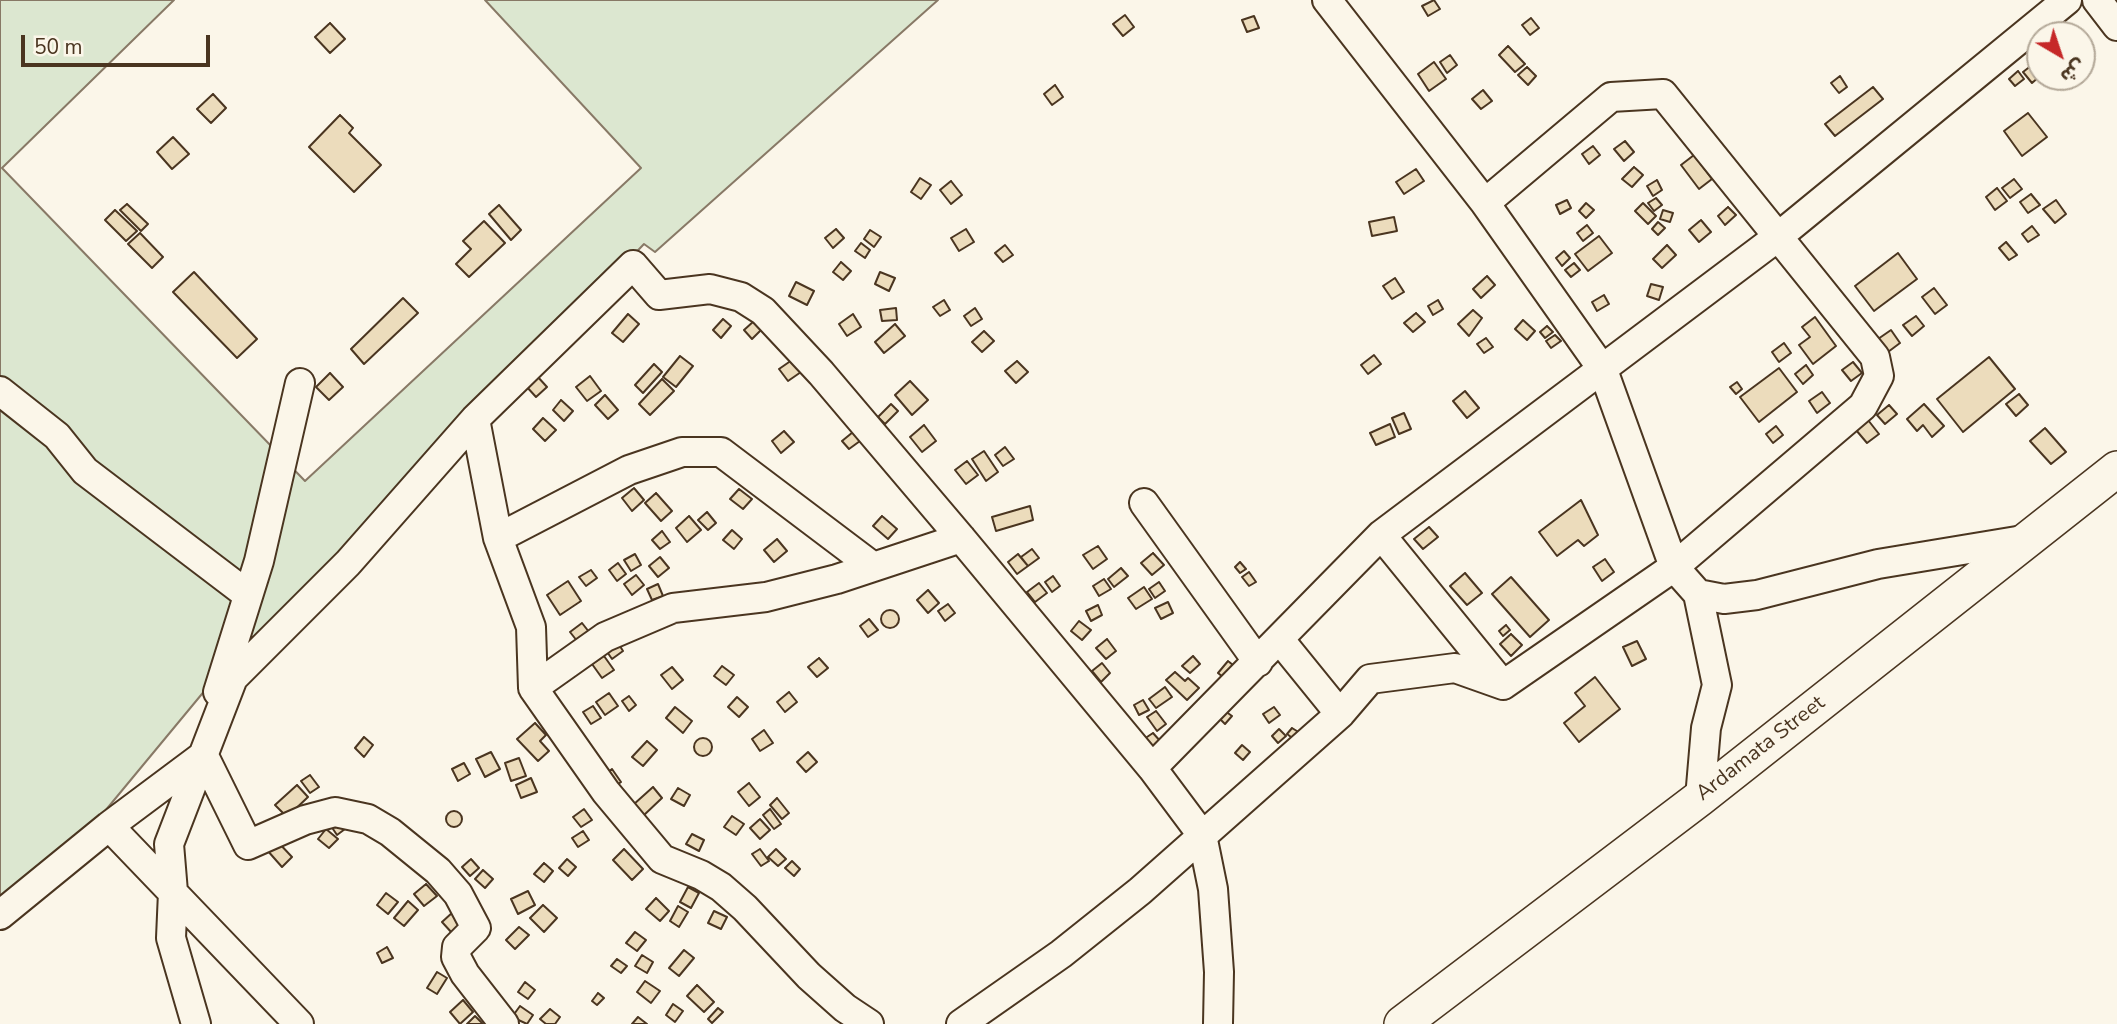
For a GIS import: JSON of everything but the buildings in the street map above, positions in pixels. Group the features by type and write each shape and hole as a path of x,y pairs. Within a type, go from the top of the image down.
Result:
{"main road":[{"name":"Ardamata Street","path":"1402,1024 1700,798 2023,540 2117,469"}],"street":[{"path":"1328,0 1485,202 1603,370 1674,567 1698,594 1717,685 1706,728 1700,798"},
{"path":"1152,768 1381,535 1603,370 1718,279 1779,236 2067,0"},
{"path":"2097,0 2117,26"},
{"path":"1485,202 1611,97 1663,94 1875,357 1879,376 1863,406 1674,567 1547,658 1503,685"},
{"path":"196,1024 171,938 173,892 169,844 233,678 348,563 475,419 633,265 659,295 710,289 741,296 764,311 821,373 1152,768 1202,835 1213,889 1219,972 1218,1024"},
{"path":"300,383 248,595 223,669 204,756 248,845 305,820 335,812 368,819 390,832 438,871 458,894 476,928 457,947 456,957 465,974 504,1024"},
{"path":"0,391 57,436 85,471 248,595"},
{"path":"475,419 498,538 531,627 533,688 606,792 662,859 701,875 721,887 745,908 809,976 845,1008 869,1024"},
{"path":"498,538 629,470 682,452 721,452 872,566"},
{"path":"1143,503 1258,662"},
{"path":"1381,535 1503,685"},
{"path":"533,688 605,637 673,608 765,597 961,538"},
{"path":"1698,594 1724,599 1757,595 1878,564 2023,540"},
{"path":"1280,640 1340,714"},
{"path":"961,1024 1061,954 1140,891 1340,714 1370,679 1455,668 1503,685"},
{"path":"0,915 109,826 204,756"},
{"path":"109,826 299,1024"}],"green space":[{"path":"0,0 174,0 2,168 305,481 641,168 485,0 938,0 655,252 644,244 339,563 211,683 105,811 0,899"}]}
